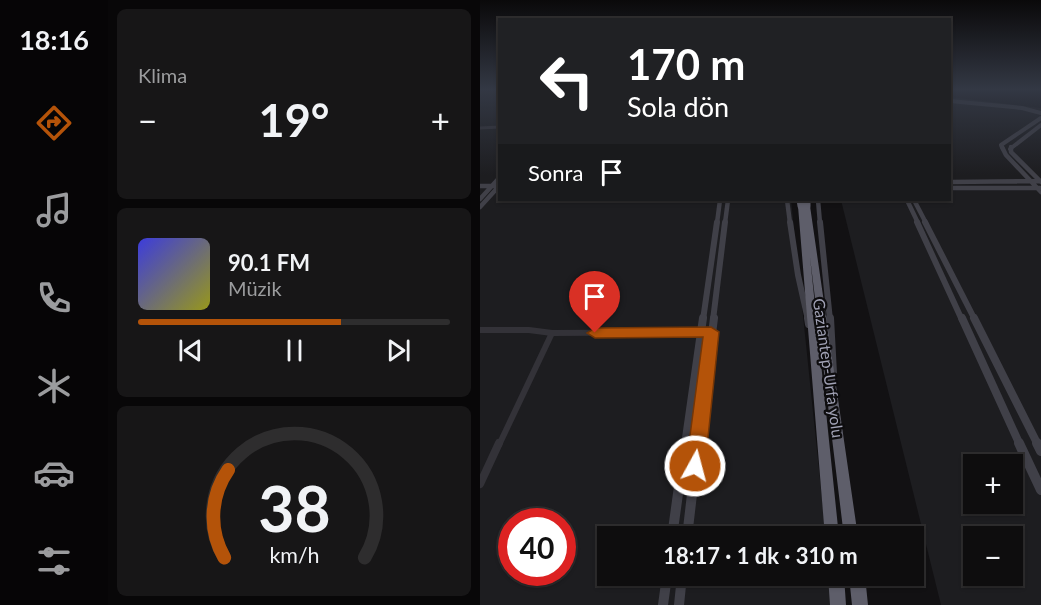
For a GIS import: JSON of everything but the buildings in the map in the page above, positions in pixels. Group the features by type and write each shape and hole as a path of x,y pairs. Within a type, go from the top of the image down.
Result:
{"highway":[{"name":"Gaziantep-Urfa yolu","path":"804,203 813,339 831,526"},
{"name":"Gaziantep-Urfa yolu","path":"804,203 850,526"},
{"path":"837,586 838,605"},
{"path":"858,586 861,605"}],"street":[{"path":"1040,190 1006,155 1001,145 1041,118"},
{"path":"1041,125 1010,148 1011,152 1041,182"},
{"path":"480,128 498,127"},
{"path":"951,182 1041,182"},
{"path":"480,188 496,188"},
{"path":"480,199 496,188"},
{"path":"480,207 496,188"},
{"path":"951,188 1040,190"},
{"path":"688,526 720,201"},
{"path":"674,526 728,201"},
{"path":"818,201 833,350 833,399"},
{"path":"907,201 1041,490"},
{"path":"915,201 1041,451"},
{"path":"813,339 798,275 788,203 816,205 819,210"},
{"path":"480,330 529,330 552,333 707,332"},
{"path":"480,484 552,333"},
{"path":"663,605 666,586"},
{"path":"679,605 681,586"}],"shaded area":[{"path":"480,118 498,118 498,201 791,201 825,526 597,526 597,586 832,586 834,605 480,605"},
{"path":"951,118 1041,118 1041,605 941,605 924,536 924,526 921,526 841,201 951,201"}],"route":[{"path":"595,333 711,332 695,466"}]}
